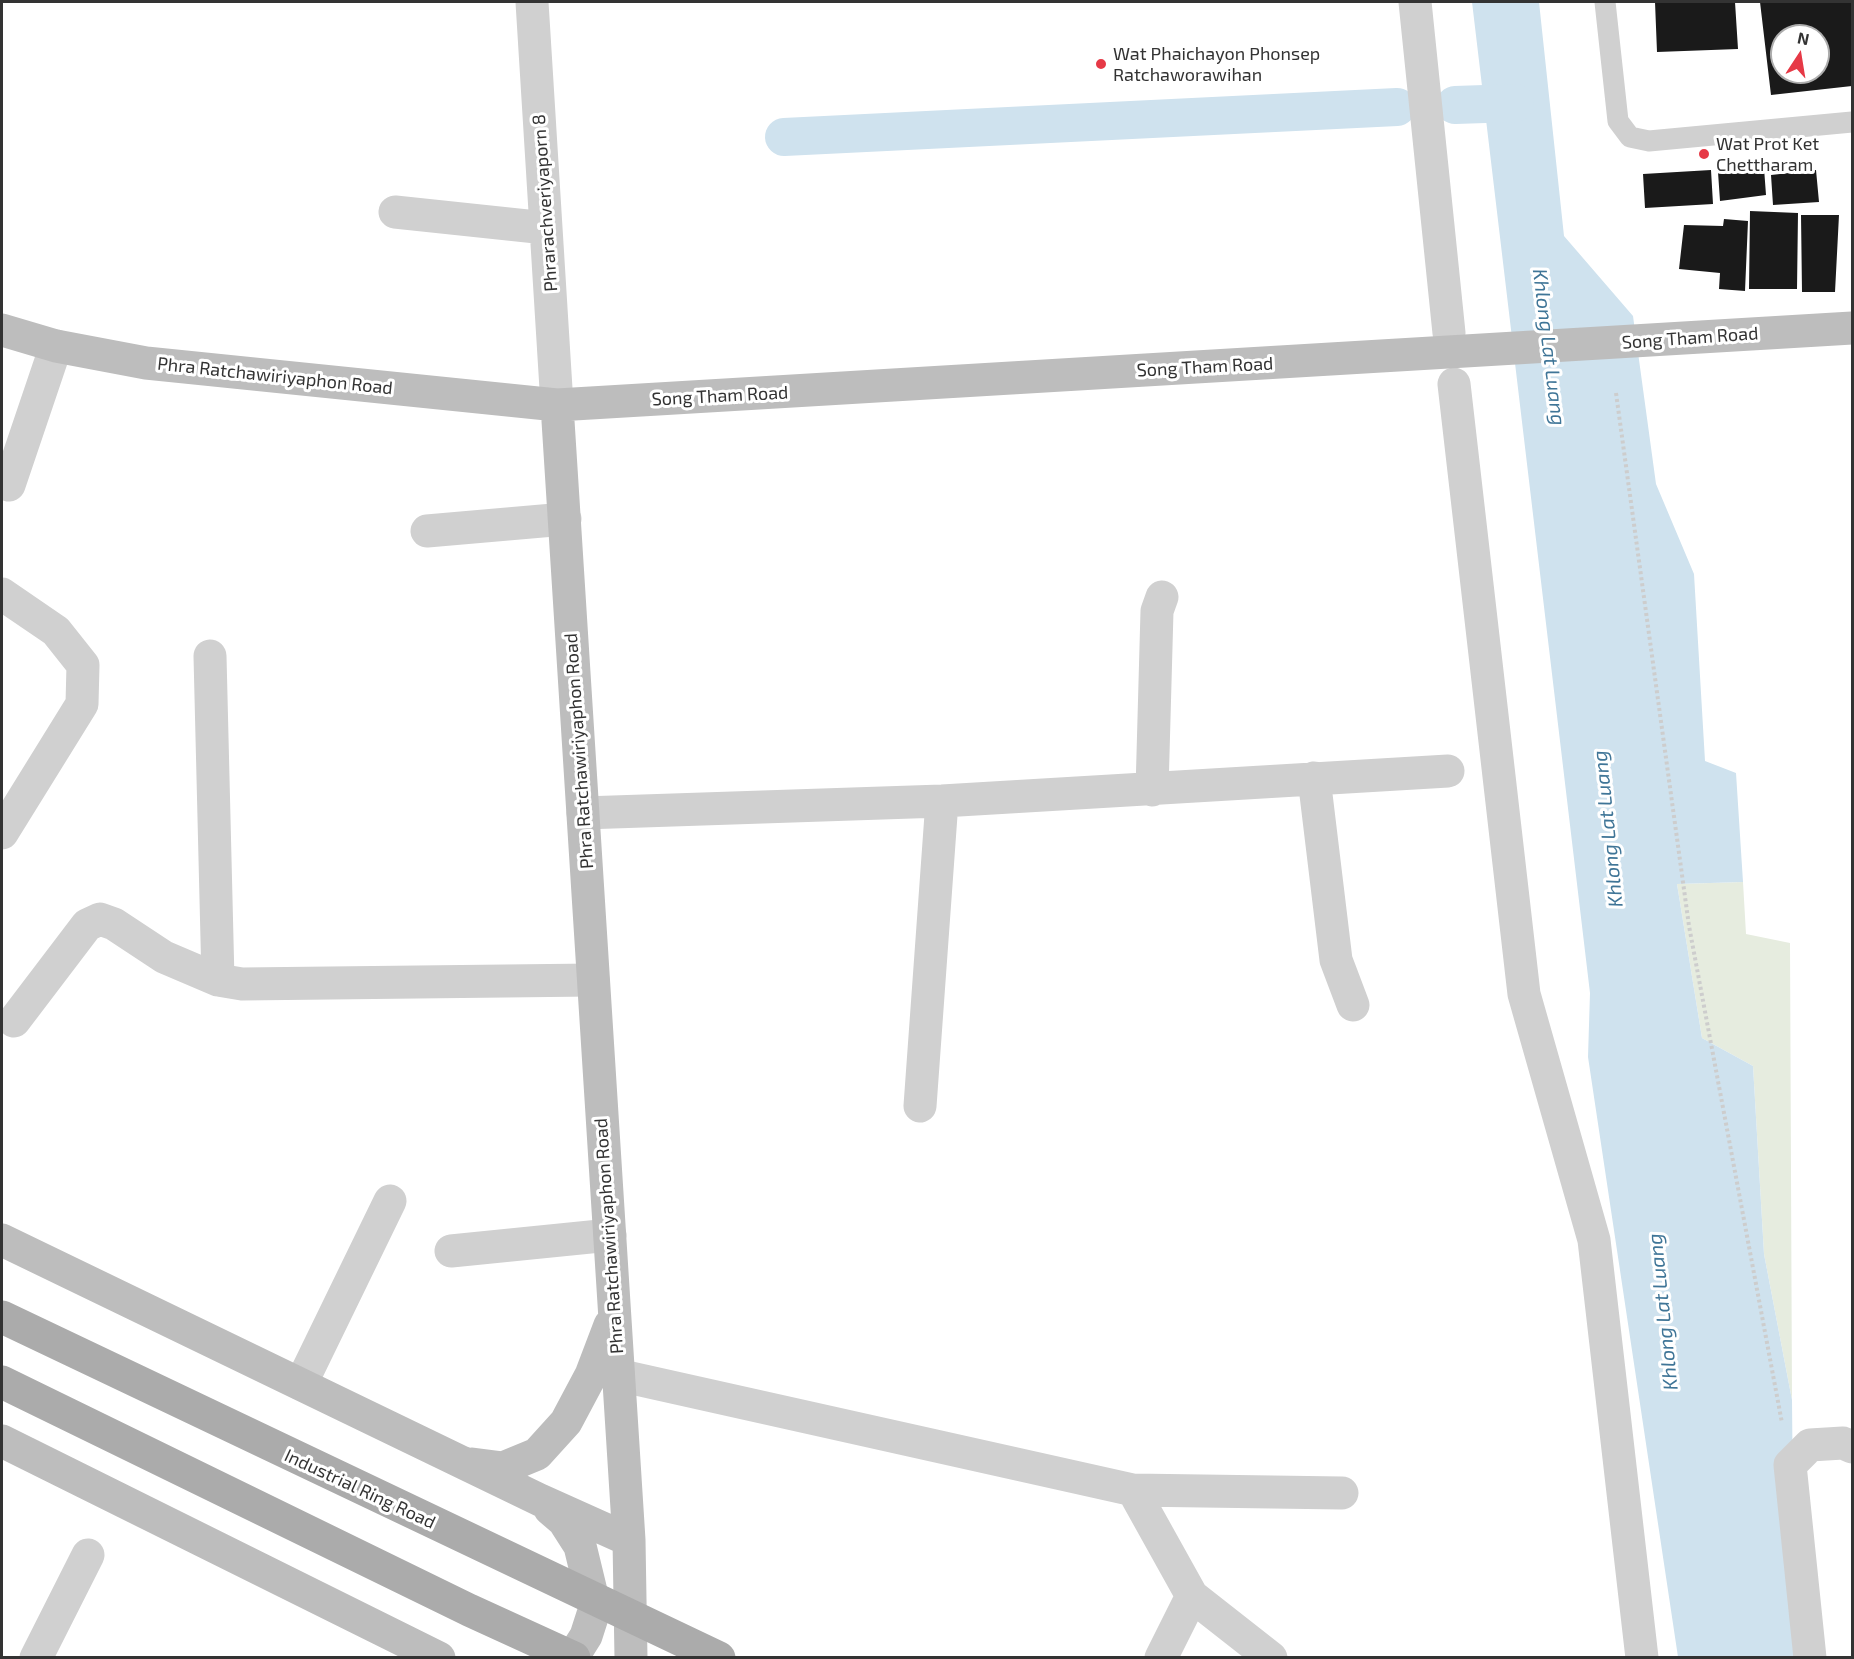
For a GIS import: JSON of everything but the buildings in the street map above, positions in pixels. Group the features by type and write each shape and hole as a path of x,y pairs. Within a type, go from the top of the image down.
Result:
{"main road":[{"name":"Song Tham Road","path":"557,405 1456,343 1695,338 1852,328"},
{"name":"Phra Ratchawiriyaphon Road","path":"2,330 56,346 146,363 557,405 629,1540 631,1658"},
{"path":"2,1240 540,1500 629,1540"},
{"path":"467,1463 503,1468 537,1454 571,1413 591,1375 614,1313"},
{"name":"Industrial Ring Road","path":"2,1317 719,1658"},
{"path":"2,1382 459,1605 573,1658 586,1636 595,1608 591,1582 580,1546 564,1521 540,1500"},
{"path":"2,1441 439,1658"},
{"path":"365,1621 451,1658"}],"street":[{"name":"Phrarachveriyaporn 8","path":"532,2 557,405"},
{"path":"1415,2 1456,343"},
{"path":"395,212 546,228"},
{"path":"9,485 56,346"},
{"path":"1454,384 1524,994 1594,1240 1642,1658"},
{"path":"427,531 565,519"},
{"path":"2,594 56,631 83,665 82,704 2,833"},
{"path":"1152,790 1157,611 1162,597"},
{"path":"210,656 218,980"},
{"path":"583,813 942,801 1448,771"},
{"path":"1314,778 1336,960 1353,1005"},
{"path":"920,1106 942,801"},
{"path":"14,1022 87,925 100,919 114,924 164,957 218,980 242,984 593,980"},
{"path":"301,1384 390,1201"},
{"path":"451,1251 609,1235"},
{"path":"618,1375 1133,1490 1342,1493"},
{"path":"1810,1658 1790,1465 1810,1445 1843,1443 1852,1447"},
{"path":"1133,1490 1192,1596 1271,1658"},
{"path":"36,1658 88,1555"},
{"path":"1161,1658 1192,1596"}],"lane":[{"path":"1605,2 1618,122 1630,136 1649,141 1852,122"}],"path":[{"path":"1616,393 1689,926 1790,1465"}],"shaded area":[{"path":"1743,882 1746,934 1790,943 1792,1400 1764,1254 1753,1066 1702,1038 1677,884"}],"water":[{"name":"Khlong Lat Luang","path":"1472,2 1539,2 1564,236 1633,316 1656,484 1694,574 1705,761 1736,773 1743,882 1677,884 1702,1038 1753,1066 1764,1254 1792,1400 1794,1615 1798,1657 1678,1657 1588,1057 1590,993"}],"waterway":[{"path":"1455,105 1515,103"},
{"path":"784,137 1397,107"}],"place":[{"name":"Wat Phaichayon Phonsep Ratchaworawihan","path":"1101,64"},
{"name":"Wat Prot Ket Chettharam","path":"1704,154"}]}
